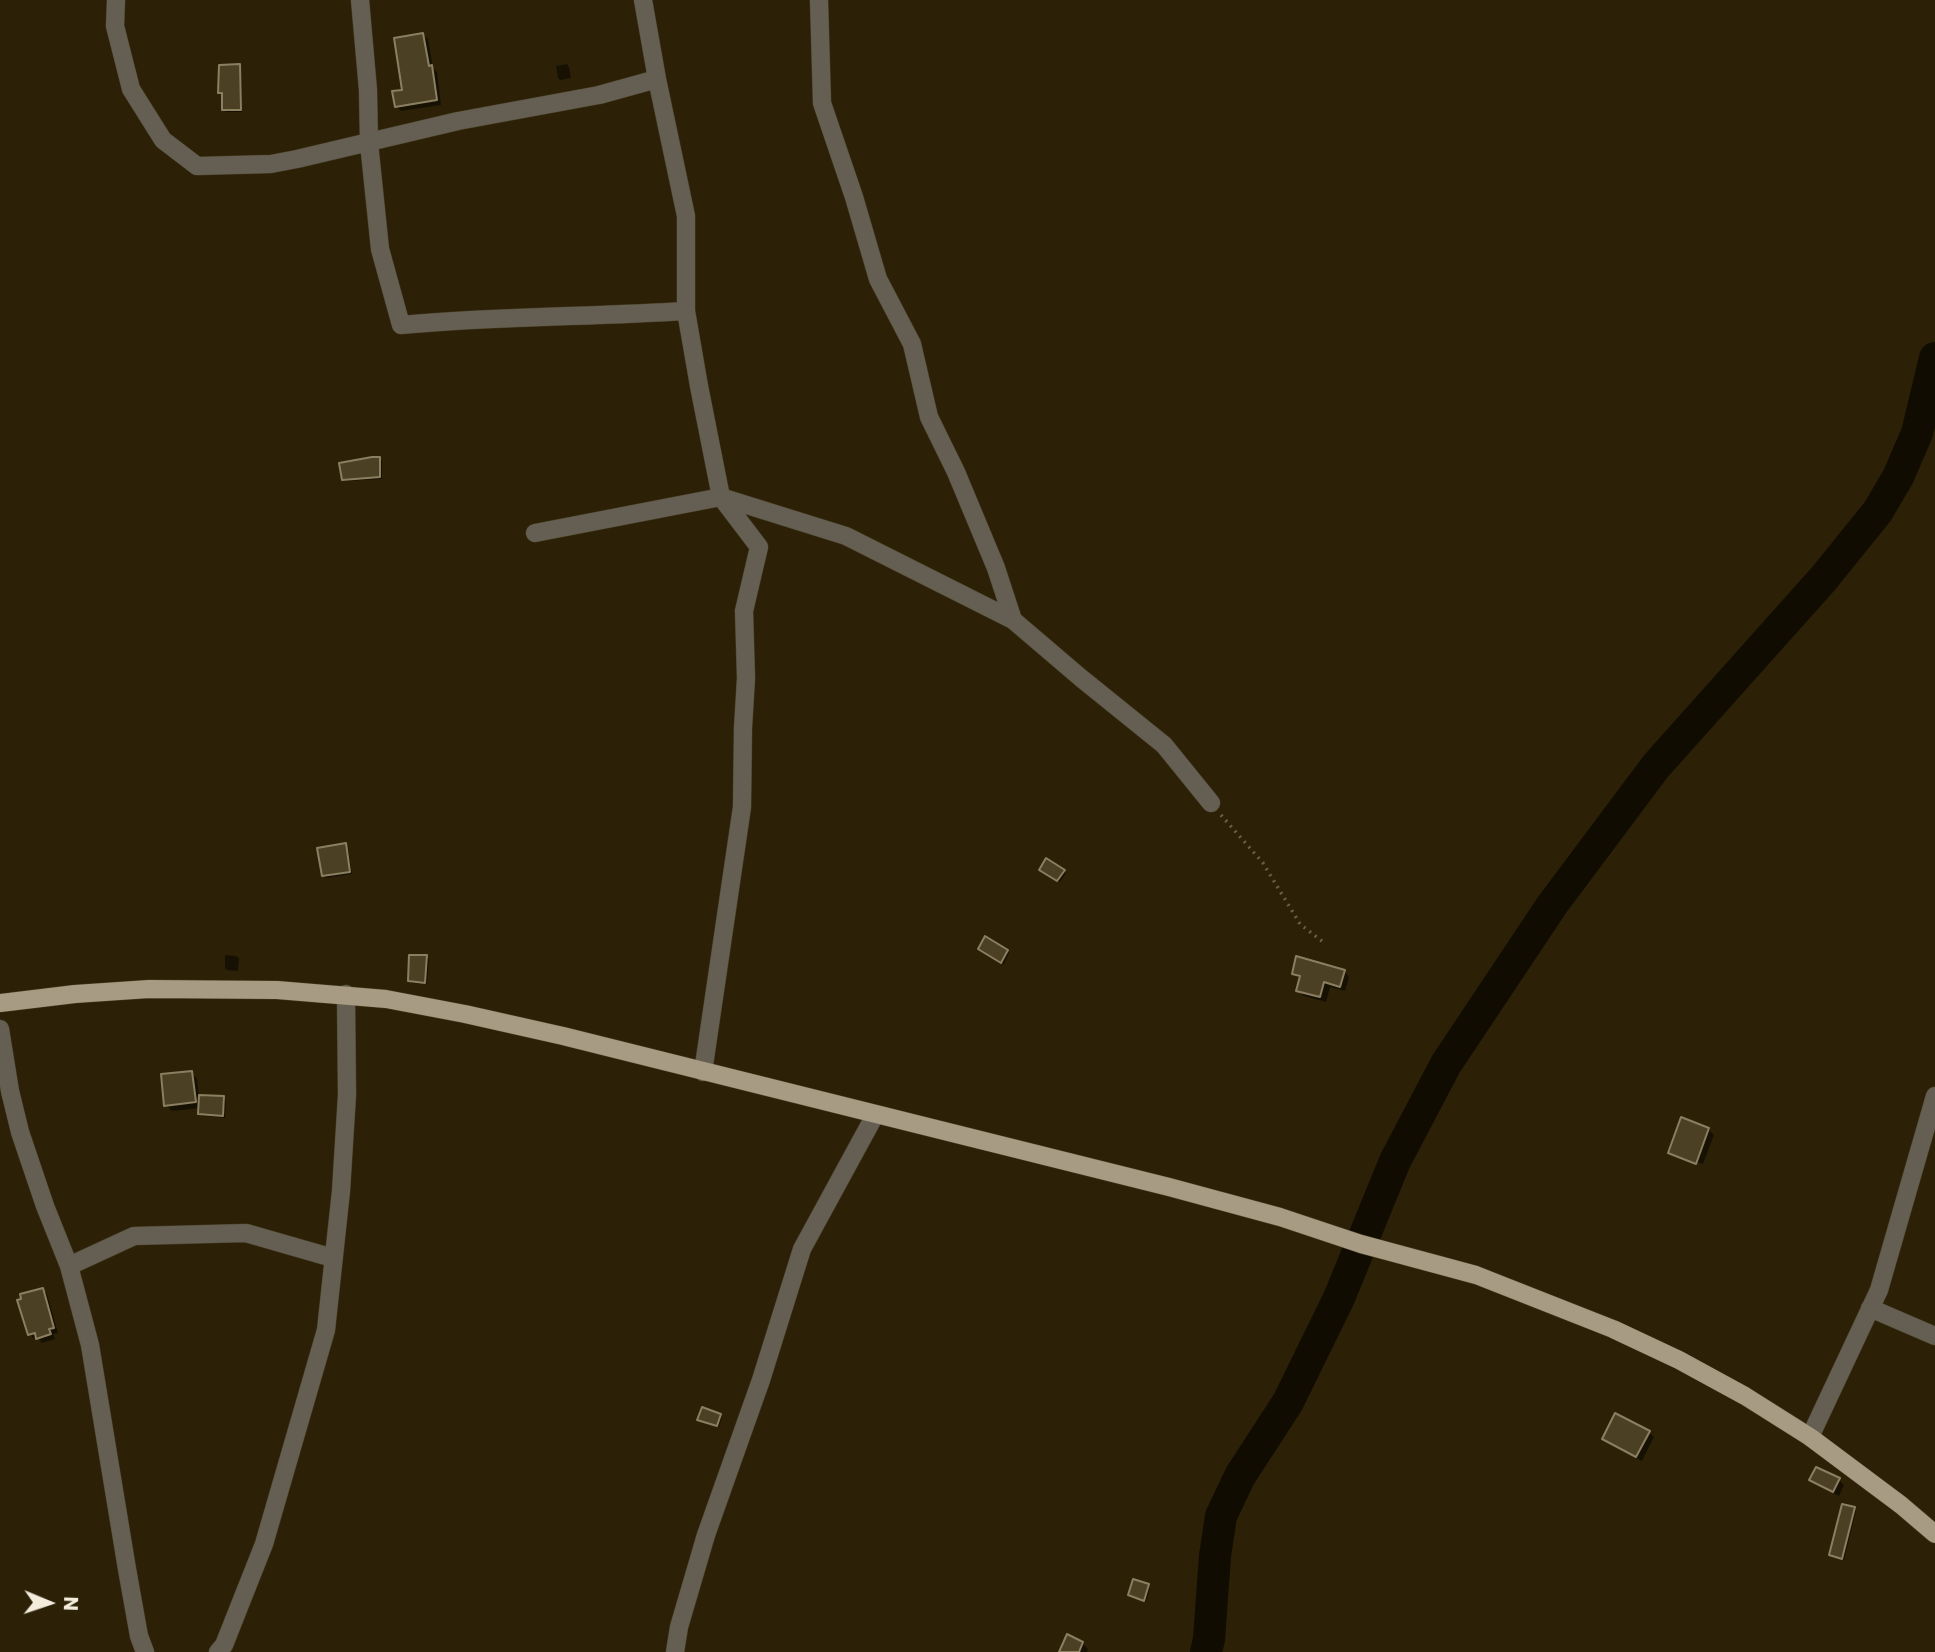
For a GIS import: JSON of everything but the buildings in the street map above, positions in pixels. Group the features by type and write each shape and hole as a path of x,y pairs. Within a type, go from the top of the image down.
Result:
{"main road":[{"path":"0,1003 149,989 277,990 386,999 563,1036 1280,1217 1361,1244 1476,1275 1613,1329 1679,1360 1745,1396 1810,1437 1935,1534"}],"street":[{"path":"116,0 115,26 131,89 163,140 197,166 271,164 458,121 599,95 657,79"},
{"path":"360,0 368,90 369,143 380,249 401,325 468,319 615,316 686,311"},
{"path":"643,0 686,216 686,311 721,497 760,547 744,611 746,678 742,807 703,1072"},
{"path":"819,0 822,103 878,279 912,344 929,417 956,472 996,568 1013,620"},
{"path":"535,533 721,497 846,536 1013,620 1164,745 1211,803"},
{"path":"218,1652 224,1645 264,1544 326,1330 341,1191 347,1094 346,994"},
{"path":"0,1029 20,1132 69,1266 90,1345 139,1636 145,1652"},
{"path":"1810,1437 1879,1290 1935,1096"},
{"path":"676,1652 679,1627 706,1535 761,1380 802,1249 875,1115"},
{"path":"69,1266 134,1236 246,1233 333,1258"},
{"path":"1870,1308 1935,1336"}],"path":[{"path":"1211,803 1263,863 1300,924 1323,942"}],"waterway":[{"path":"1206,1652 1221,1516 1240,1476 1288,1402 1339,1298 1395,1161 1446,1064 1552,905 1656,766 1824,578 1878,511 1898,477 1917,433 1935,358"}]}
